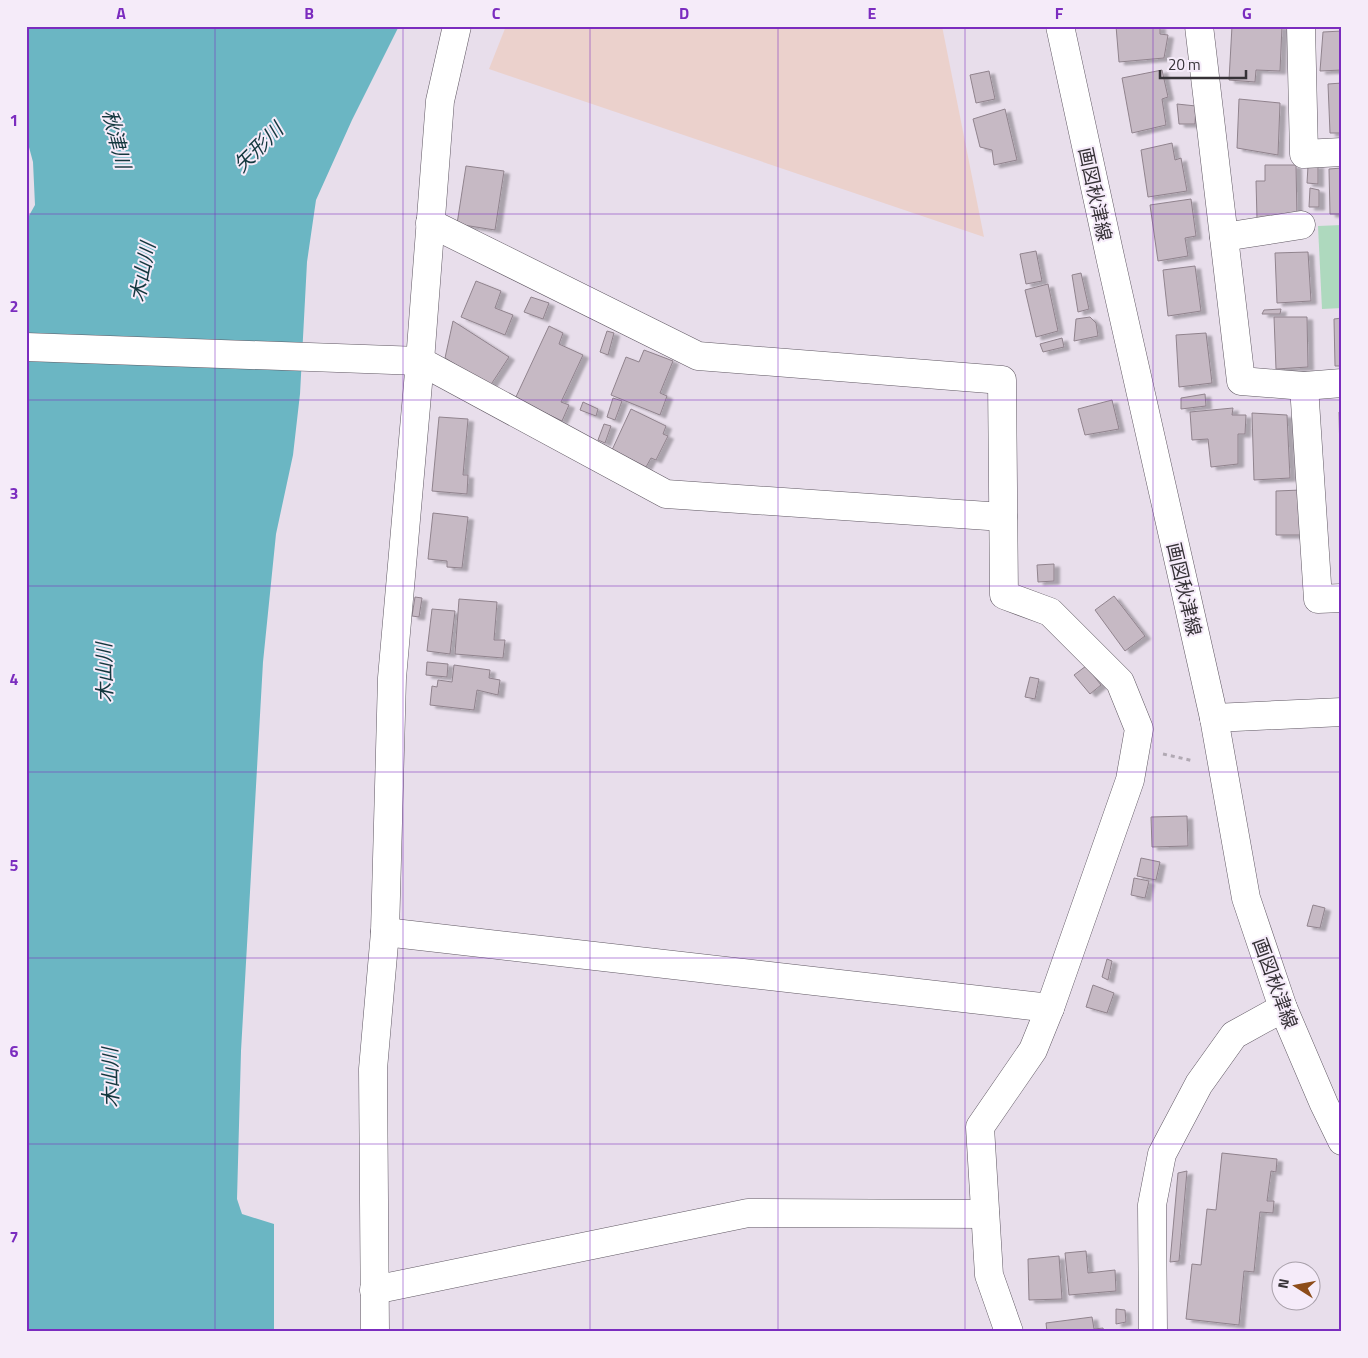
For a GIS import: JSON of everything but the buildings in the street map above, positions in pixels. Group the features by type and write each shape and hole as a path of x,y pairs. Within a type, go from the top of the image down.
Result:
{"street":[{"path":"375,1332 372,1069 385,932 392,678 420,361 440,102 457,26"},
{"name":"画図秋津線","path":"1060,26 1214,718 1246,898 1283,1008 1342,1141"},
{"path":"1200,26 1241,381 1304,386 1342,383"},
{"path":"1301,26 1304,154 1342,152"},
{"path":"430,222 698,356 1002,380 1004,595 1050,612 1120,682 1139,729 1130,780 1050,1008 1033,1050 980,1127 989,1275 1009,1332"},
{"path":"1224,236 1301,225"},
{"path":"26,347 420,361 666,494 1003,517"},
{"path":"1304,386 1318,599 1342,598"},
{"path":"1214,718 1342,712"},
{"path":"385,932 1050,1008"},
{"path":"1153,1332 1152,1205 1162,1154 1199,1084 1234,1035 1283,1008"},
{"path":"374,1290 748,1212 985,1214"}],"path":[{"path":"1136,748 1223,767"}],"shaded area":[{"path":"506,26 942,26 984,237 489,69"}],"green space":[{"path":"1342,225 1342,308 1322,309 1318,226"}],"water":[{"path":"26,26 399,26 352,120 316,200 307,262 300,394 293,455 276,534 263,662 241,1051 237,1199 242,1214 274,1224 274,1332 26,1332 26,221 35,205 33,162 26,136"}],"water label":[{"name":"秋津川","path":"117,139"},
{"name":"矢形川","path":"258,147"},
{"name":"木山川","path":"142,272"},
{"name":"木山川","path":"104,673"},
{"name":"木山川","path":"110,1078"}]}
